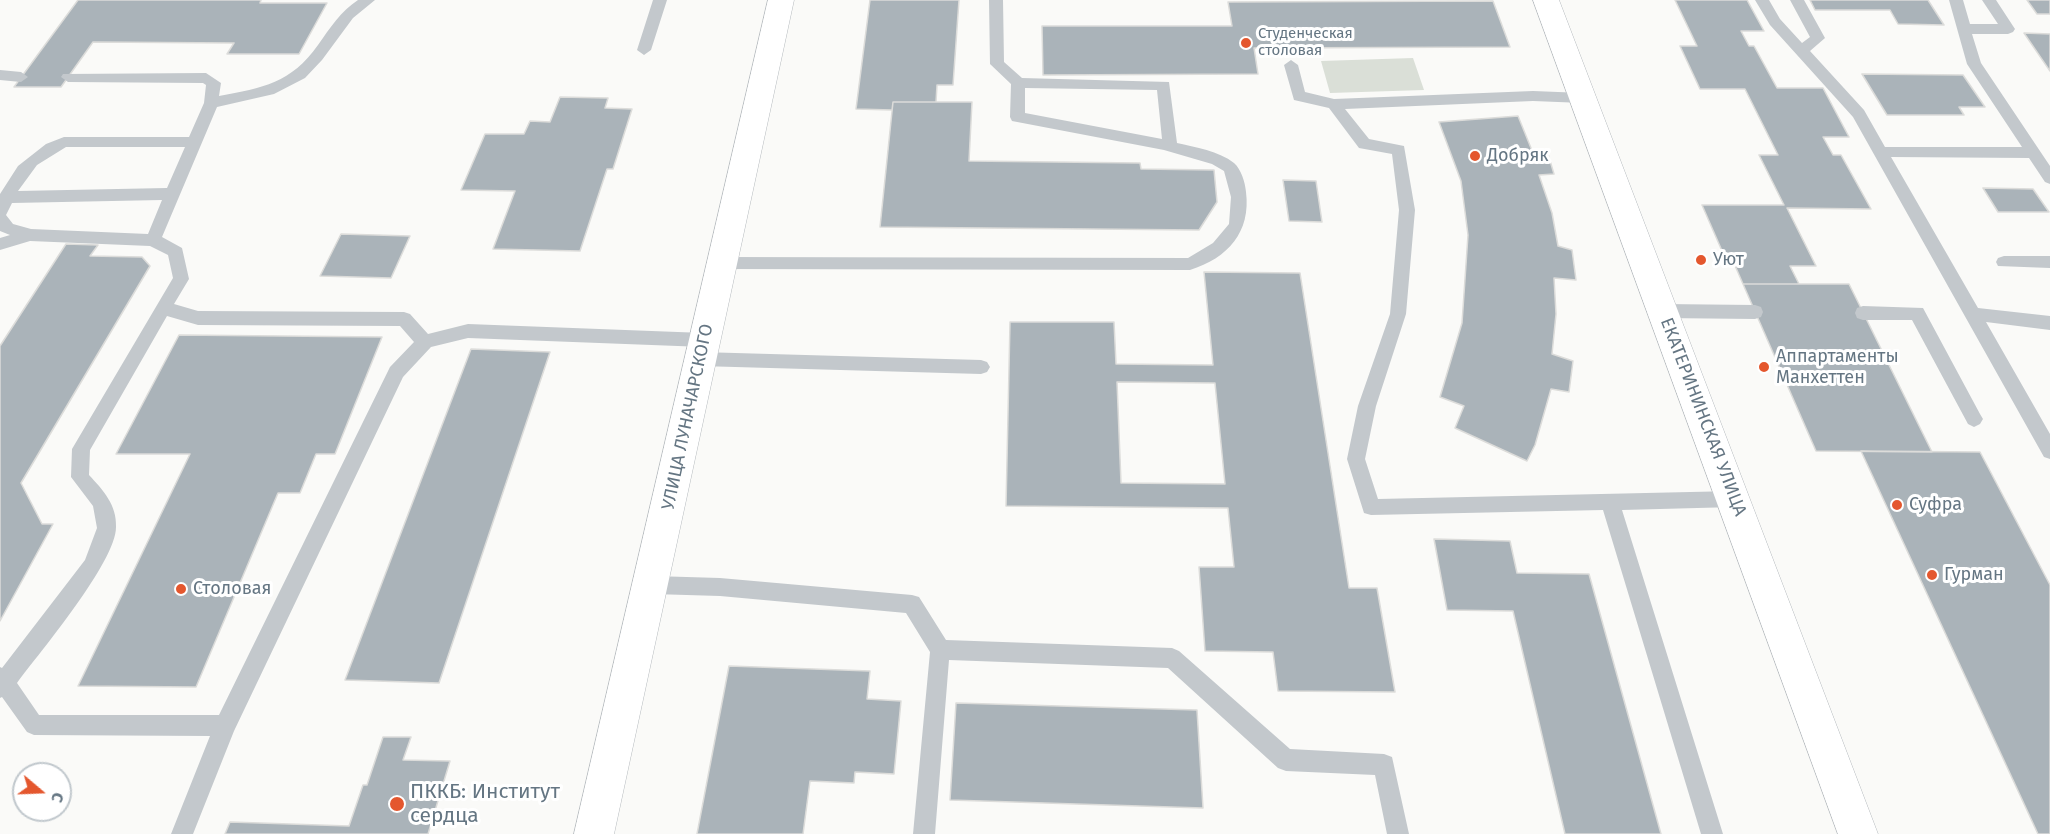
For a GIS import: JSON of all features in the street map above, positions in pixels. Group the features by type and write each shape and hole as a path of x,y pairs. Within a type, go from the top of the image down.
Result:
{"main road":[{"name":"УЛИЦА ЛУНАЧАРСКОГО","path":"594,834 653,585 702,349 781,0"},
{"name":"ЕКАТЕРИНИНСКАЯ УЛИЦА","path":"1546,0 1735,499 1858,834"}],"lane":[{"path":"211,103 268,91 301,75 347,17 360,4 368,0"},
{"path":"644,50 660,0"},
{"path":"996,0 997,64 1018,83 1164,85 1170,146"},
{"path":"1762,0 1775,22 1859,114 2050,451"},
{"path":"1797,0 1818,38 1801,51"},
{"path":"1956,0 1963,20 1966,45 1974,64 2050,178"},
{"path":"1963,28 2008,29 1989,0"},
{"path":"1291,65 1299,96 1334,104 1533,96 1582,98"},
{"path":"0,75 21,77"},
{"path":"68,77 206,78 214,84 211,103 196,142 153,240"},
{"path":"722,263 1191,264 1227,243 1240,213 1237,182 1228,165 1211,157 1170,146 1017,117 1018,83"},
{"path":"1334,104 1364,144 1399,150 1407,210 1398,314 1368,406 1356,459 1371,507 1735,499"},
{"path":"174,194 3,204 15,177 50,148 64,142 196,142"},
{"path":"1880,152 2034,153"},
{"path":"0,219 7,228 31,235 153,240 176,252 181,279 81,449 80,477 102,503 107,528 93,565 2,682 34,725 225,726"},
{"path":"0,244 31,235"},
{"path":"2004,262 2050,262"},
{"path":"163,309 198,318 404,319 425,342"},
{"path":"1662,311 1755,312"},
{"path":"1863,313 1917,313 1974,419"},
{"path":"1972,314 2050,322"},
{"path":"182,834 225,726 396,372 425,342 468,331 981,367"},
{"path":"1610,501 1712,834"},
{"path":"653,585 720,587 912,604 940,650 924,834"},
{"path":"940,650 1172,658 1286,760 1384,765 1398,834"}],"shaded area":[{"path":"1413,58 1424,90 1330,93 1321,61"}],"building":[{"path":"78,0 261,0 260,3 327,3 299,54 227,54 234,43 93,42 61,87 14,87"},
{"path":"870,0 959,0 953,85 937,85 936,102 893,102 892,110 856,109"},
{"path":"1675,0 1747,0 1764,31 1741,31 1749,46 1754,46 1777,88 1823,88 1849,137 1823,137 1833,155 1841,155 1871,209 1787,208 1816,266 1790,266 1799,284 1743,284 1733,261 1726,260 1702,205 1784,205 1759,155 1778,155 1745,89 1700,89 1680,46 1697,46"},
{"path":"1810,0 1928,0 1944,25 1898,24 1890,10 1815,10"},
{"path":"2027,0 2050,0 2050,14 2037,14"},
{"path":"1493,1 1510,47 1254,48 1258,74 1043,75 1042,26 1232,26 1228,2"},
{"path":"2024,33 2050,34 2050,71"},
{"path":"1862,74 1963,75 1985,107 1959,107 1964,115 1887,115"},
{"path":"560,97 608,98 605,108 632,109 613,169 607,169 580,251 493,249 515,191 461,190 485,134 524,134 530,121 550,122"},
{"path":"893,102 972,102 969,161 1140,163 1141,169 1214,170 1217,202 1199,230 880,227"},
{"path":"1518,116 1533,153 1548,154 1554,174 1539,175 1552,213 1558,246 1572,250 1576,280 1554,278 1556,314 1552,354 1573,361 1569,392 1551,389 1535,445 1527,461 1455,428 1464,406 1440,397 1462,323 1468,235 1461,181 1439,122"},
{"path":"1283,180 1316,181 1322,222 1289,221"},
{"path":"1983,188 2033,189 2049,212 1998,212"},
{"path":"341,234 410,236 391,278 320,276"},
{"path":"66,244 98,245 90,256 142,257 150,266 21,483 42,524 53,524 0,621 0,346"},
{"path":"1204,272 1300,273 1349,588 1377,588 1395,692 1278,691 1273,652 1205,651 1199,567 1234,567 1228,508 1006,506 1010,322 1114,322 1116,364 1213,365","holes":["1117,382 1215,383 1225,484 1121,483"]},
{"path":"1743,284 1849,284 1932,452 1816,451"},
{"name":"Стoловая","path":"179,335 382,337 335,454 316,454 300,493 278,493 196,687 78,686 190,454 116,454"},
{"path":"471,349 550,352 439,683 345,680"},
{"path":"1861,451 1980,452 2050,585 2050,834 2038,834"},
{"path":"1434,539 1510,541 1517,573 1589,574 1661,834 1565,834 1513,611 1447,610"},
{"path":"729,666 870,671 867,699 901,701 894,774 855,772 854,783 810,781 803,834 697,834"},
{"path":"956,703 1197,710 1203,808 950,800"},
{"name":"ПККБ: Институт сердца","path":"383,737 411,737 403,760 450,761 428,834 225,834 230,822 349,826 363,785 367,785"}],"place":[{"name":"Студенческая столовая","path":"1246,43"},
{"name":"Добряк","path":"1475,156"},
{"name":"Уют","path":"1701,260"},
{"name":"Аппартаменты Манхеттен","path":"1764,367"},
{"name":"Суфра","path":"1897,505"},
{"name":"Гурман","path":"1932,575"},
{"name":"Стoловая","path":"181,589"},
{"name":"ПККБ: Институт сердца","path":"397,804"}]}
